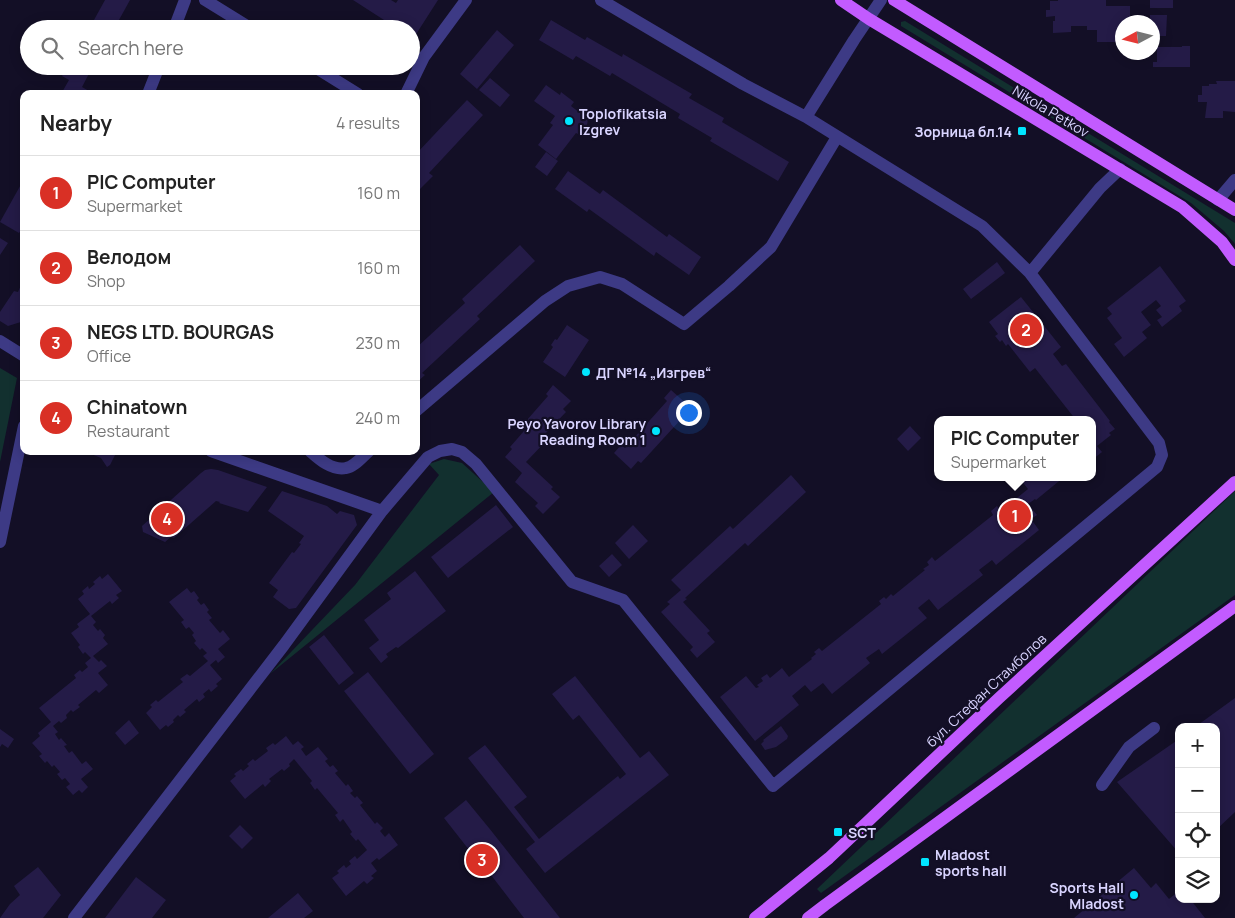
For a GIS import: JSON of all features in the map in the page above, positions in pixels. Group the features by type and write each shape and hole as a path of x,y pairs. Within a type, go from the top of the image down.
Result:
{"main road":[{"name":"Nikola Petkov","path":"841,0 869,19 1182,207 1222,242 1235,260"},
{"name":"Nikola Petkov","path":"894,0 1235,210"},
{"name":"бул. Стефан Стамболов","path":"755,918 829,858 1006,692 1235,482"},
{"path":"808,918 1235,606"}],"street":[{"path":"178,20 186,0"},
{"path":"205,0 237,20"},
{"path":"420,65 466,0"},
{"path":"74,918 284,645 382,511 428,457 440,451 452,449 462,452 476,464 572,582 623,600 773,786 1157,467 1162,455 1159,443 1030,272 982,226 806,117 743,84 601,0"},
{"path":"806,117 881,0"},
{"path":"150,90 155,75"},
{"path":"327,75 352,90"},
{"path":"408,90 415,75"},
{"path":"420,408 544,301 568,286 600,277 622,284 684,324 729,286 770,247 837,137"},
{"path":"1030,272 1100,188 1120,169"},
{"path":"1218,200 1235,180"},
{"path":"0,340 20,353"},
{"path":"0,542 20,445"},
{"path":"222,455 382,511"},
{"path":"315,455 325,463 336,468 347,468 364,455"},
{"path":"1102,785 1129,747 1154,728"}],"green space":[{"path":"905,21 1235,223 1235,244 1224,231 1191,203 901,26 901,22"},
{"path":"0,368 17,378 0,462"},
{"path":"444,459 462,463 494,492 270,674 355,585 439,475 429,464"},
{"path":"1235,491 1235,595 821,893 817,889"}],"building":[{"path":"105,0 130,0 119,20 94,20"},
{"path":"353,0 391,0 396,3 398,0 438,0 420,28 420,20 384,20"},
{"path":"1106,0 1106,6 1130,6 1130,15 1115,15 1115,42 1097,42 1097,30 1087,30 1087,26 1071,26 1071,32 1053,33 1055,16 1046,17 1046,10 1050,10 1050,1"},
{"path":"1150,0 1173,0 1173,8 1150,8"},
{"path":"1160,15 1167,15 1166,36 1160,36"},
{"path":"551,20 585,40 587,37 622,57 623,54 692,94 689,98 724,118 722,122 789,162 778,181 710,141 712,138 678,118 680,114 612,73 610,76 576,56 573,60 539,40"},
{"path":"497,30 514,45 477,89 460,74"},
{"path":"1190,46 1190,67 1153,67 1153,62 1160,60 1160,47"},
{"path":"88,75 82,87 87,90 63,90 69,80 62,76"},
{"path":"490,78 510,95 500,107 479,90"},
{"path":"1216,81 1235,81 1235,112 1223,111 1223,118 1205,118 1207,102 1198,102 1198,95 1202,95 1202,86 1217,84"},
{"name":"Toplofikatsia Izgrev","path":"546,85 560,95 561,92 574,102 571,106 588,119 587,125 580,135 576,133 556,159 538,145 553,125 550,123 555,116 534,101"},
{"path":"467,100 483,115 429,173 433,176 420,189 420,150"},
{"path":"546,152 558,161 547,176 535,167"},
{"path":"568,171 600,194 603,190 667,237 669,234 701,257 689,275 656,252 654,256 589,209 587,212 555,189"},
{"path":"20,186 20,232 19,233 0,222"},
{"path":"0,238 8,243 0,255"},
{"path":"520,245 535,261 477,316 480,319 422,373 425,375 420,379 420,344 465,303 462,299"},
{"path":"997,262 1005,273 971,299 963,289"},
{"path":"1160,266 1186,301 1179,306 1182,311 1162,327 1157,320 1162,317 1156,310 1161,306 1156,300 1141,312 1151,325 1142,332 1147,338 1124,357 1114,344 1122,338 1107,318 1112,314 1107,308"},
{"path":"20,288 20,322 8,326 0,321 0,312 14,291 18,292"},
{"path":"1021,297 1061,347 1053,354 1062,366 1066,364 1115,429 1109,433 1111,435 1097,446 1102,452 1096,457 1096,416 1073,416 1035,368 1030,372 1008,344 1006,346 1002,340 1000,342 995,336 998,334 989,322"},
{"path":"567,325 589,340 565,377 543,362 553,347 551,345 555,339 557,340"},
{"path":"553,385 571,401 563,409 566,412 544,435 548,439 526,462 553,487 551,489 560,497 543,514 535,506 538,503 515,482 522,473 505,457 512,449 510,447 531,423 527,420 548,396 546,394"},
{"name":"Peyo Yavorov Library Reading Room 1","path":"671,390 689,406 682,414 684,416 641,463 638,461 631,469 614,453 621,445 625,448 667,401 664,398"},
{"path":"910,426 921,438 908,451 897,439"},
{"path":"94,455 115,455 107,467 101,458"},
{"path":"211,469 267,487 248,512 216,501 174,538 171,537 165,542 143,532 142,526 201,473"},
{"path":"791,475 806,492 748,546 745,543 685,598 687,599 683,602 710,631 707,633 715,642 697,658 690,650 693,647 661,612 670,604 667,602 681,590 671,580 730,526 733,529"},
{"path":"1022,481 1059,481 1036,500 1028,504 1037,515 1031,519 1039,530 996,565 992,560 979,570 983,575 938,610 929,599 918,608 927,618 882,654 879,649 866,658 870,663 832,694 823,683 811,692 805,685 792,696 799,705 755,741 720,697 746,676 756,688 763,681 761,678 767,674 770,678 782,668 789,677 812,659 816,654 814,652 819,648 822,651 881,604 879,601 884,597 886,599 891,594 893,596 925,570 923,569 929,565 927,562 932,557 935,561 993,515 991,511 997,506 999,509 1005,505 1006,507 1028,489"},
{"path":"282,491 327,506 337,514 340,511 354,515 357,525 296,608 289,609 273,597 278,590 269,583 292,552 294,553 301,544 299,543 304,536 268,511"},
{"path":"496,505 513,527 448,578 431,557"},
{"path":"633,525 648,541 629,559 615,543"},
{"path":"612,554 622,565 609,577 599,566"},
{"path":"415,571 446,611 398,648 396,647 386,654 388,657 381,663 369,648 379,640 364,620 391,599 387,593"},
{"path":"108,574 122,591 116,595 119,598 112,604 110,601 91,616 96,622 93,625 105,635 103,638 108,644 93,656 107,666 98,673 108,685 99,693 96,690 78,705 80,707 73,712 71,710 66,715 67,718 53,726 58,732 55,734 59,740 61,738 67,745 64,746 69,753 72,751 82,764 86,761 93,769 81,779 88,787 82,793 79,790 73,795 66,787 70,784 65,778 62,780 57,774 60,772 54,765 52,767 47,761 45,763 39,756 42,754 32,743 40,736 38,733 51,722 39,708 76,678 74,675 88,667 85,663 91,658 85,652 83,654 78,647 80,645 71,633 79,627 77,624 90,614 78,599 84,594 82,591 88,586 89,589 95,584 93,582 100,576 102,579"},
{"path":"187,588 191,593 194,591 199,598 197,600 201,605 204,603 209,610 207,612 212,618 209,620 220,633 223,630 230,639 218,649 225,657 218,663 216,660 210,665 222,679 216,684 218,686 211,692 209,689 203,694 205,697 199,702 197,699 184,710 186,712 180,717 178,715 168,727 166,725 160,730 146,713 152,707 150,705 156,700 158,702 183,682 180,679 187,674 190,676 208,661 203,656 207,653 202,648 200,650 194,643 196,641 192,635 194,633 189,627 186,629 181,622 184,620 169,602"},
{"path":"324,635 354,673 339,685 309,647"},
{"path":"368,672 434,754 410,774 344,691"},
{"path":"575,676 640,758 649,751 669,775 545,873 526,849 535,842 468,758 485,745 527,797 514,807 539,839 618,776 620,779 626,774 579,715 573,720 552,694"},
{"path":"1235,698 1235,812 1220,826 1220,723 1201,723"},
{"path":"129,720 139,733 125,745 115,733"},
{"path":"781,726 788,736 787,739 776,747 765,750 761,744 763,740"},
{"path":"0,729 14,739 8,748 2,744 0,747"},
{"path":"286,736 293,745 298,741 304,747 301,749 306,756 318,747 328,759 325,761 330,767 333,765 338,771 335,773 353,791 350,793 355,798 357,796 363,803 360,805 375,824 377,822 383,828 380,831 385,837 389,833 398,845 379,860 377,858 371,863 377,871 371,876 374,878 367,884 364,881 346,896 332,878 339,873 337,871 344,865 346,868 351,864 349,861 355,856 357,859 367,850 358,839 356,841 350,834 352,832 343,819 340,822 335,815 338,813 317,788 315,790 310,783 312,781 294,759 284,771 282,769 269,779 271,781 265,787 263,784 245,799 230,781 236,776 234,774 241,769 243,771 249,766 247,764 253,759 255,761 268,751 266,748 273,743 275,745"},
{"path":"1175,742 1175,848 1117,782"},
{"path":"466,800 560,918 524,918 466,846 444,818"},
{"path":"240,825 253,838 242,849 229,836"},
{"path":"38,867 61,895 43,918 0,918 10,904 20,895 14,886"},
{"name":"Sports Hall Mladost","path":"1134,868 1151,888 1156,883 1169,899 1175,894 1175,903 1193,903 1205,918 1074,918"},
{"path":"136,877 166,900 152,918 105,918"},
{"path":"298,893 313,911 304,918 268,918"}],"place":[{"name":"Toplofikatsia Izgrev","path":"569,121"},
{"name":"Зорница бл.14","path":"1022,131"},
{"name":"Велодом","path":"1026,330"},
{"name":"ДГ №14 „Изгрев“","path":"586,372"},
{"name":"Peyo Yavorov Library Reading Room 1","path":"656,431"},
{"name":"PIC Computer","path":"1015,516"},
{"name":"Chinatown","path":"167,519"},
{"name":"SCT","path":"838,832"},
{"name":"NEGS LTD. BOURGAS","path":"482,860"},
{"name":"Mladost sports hall","path":"925,862"},
{"name":"Sports Hall Mladost","path":"1134,895"}]}
